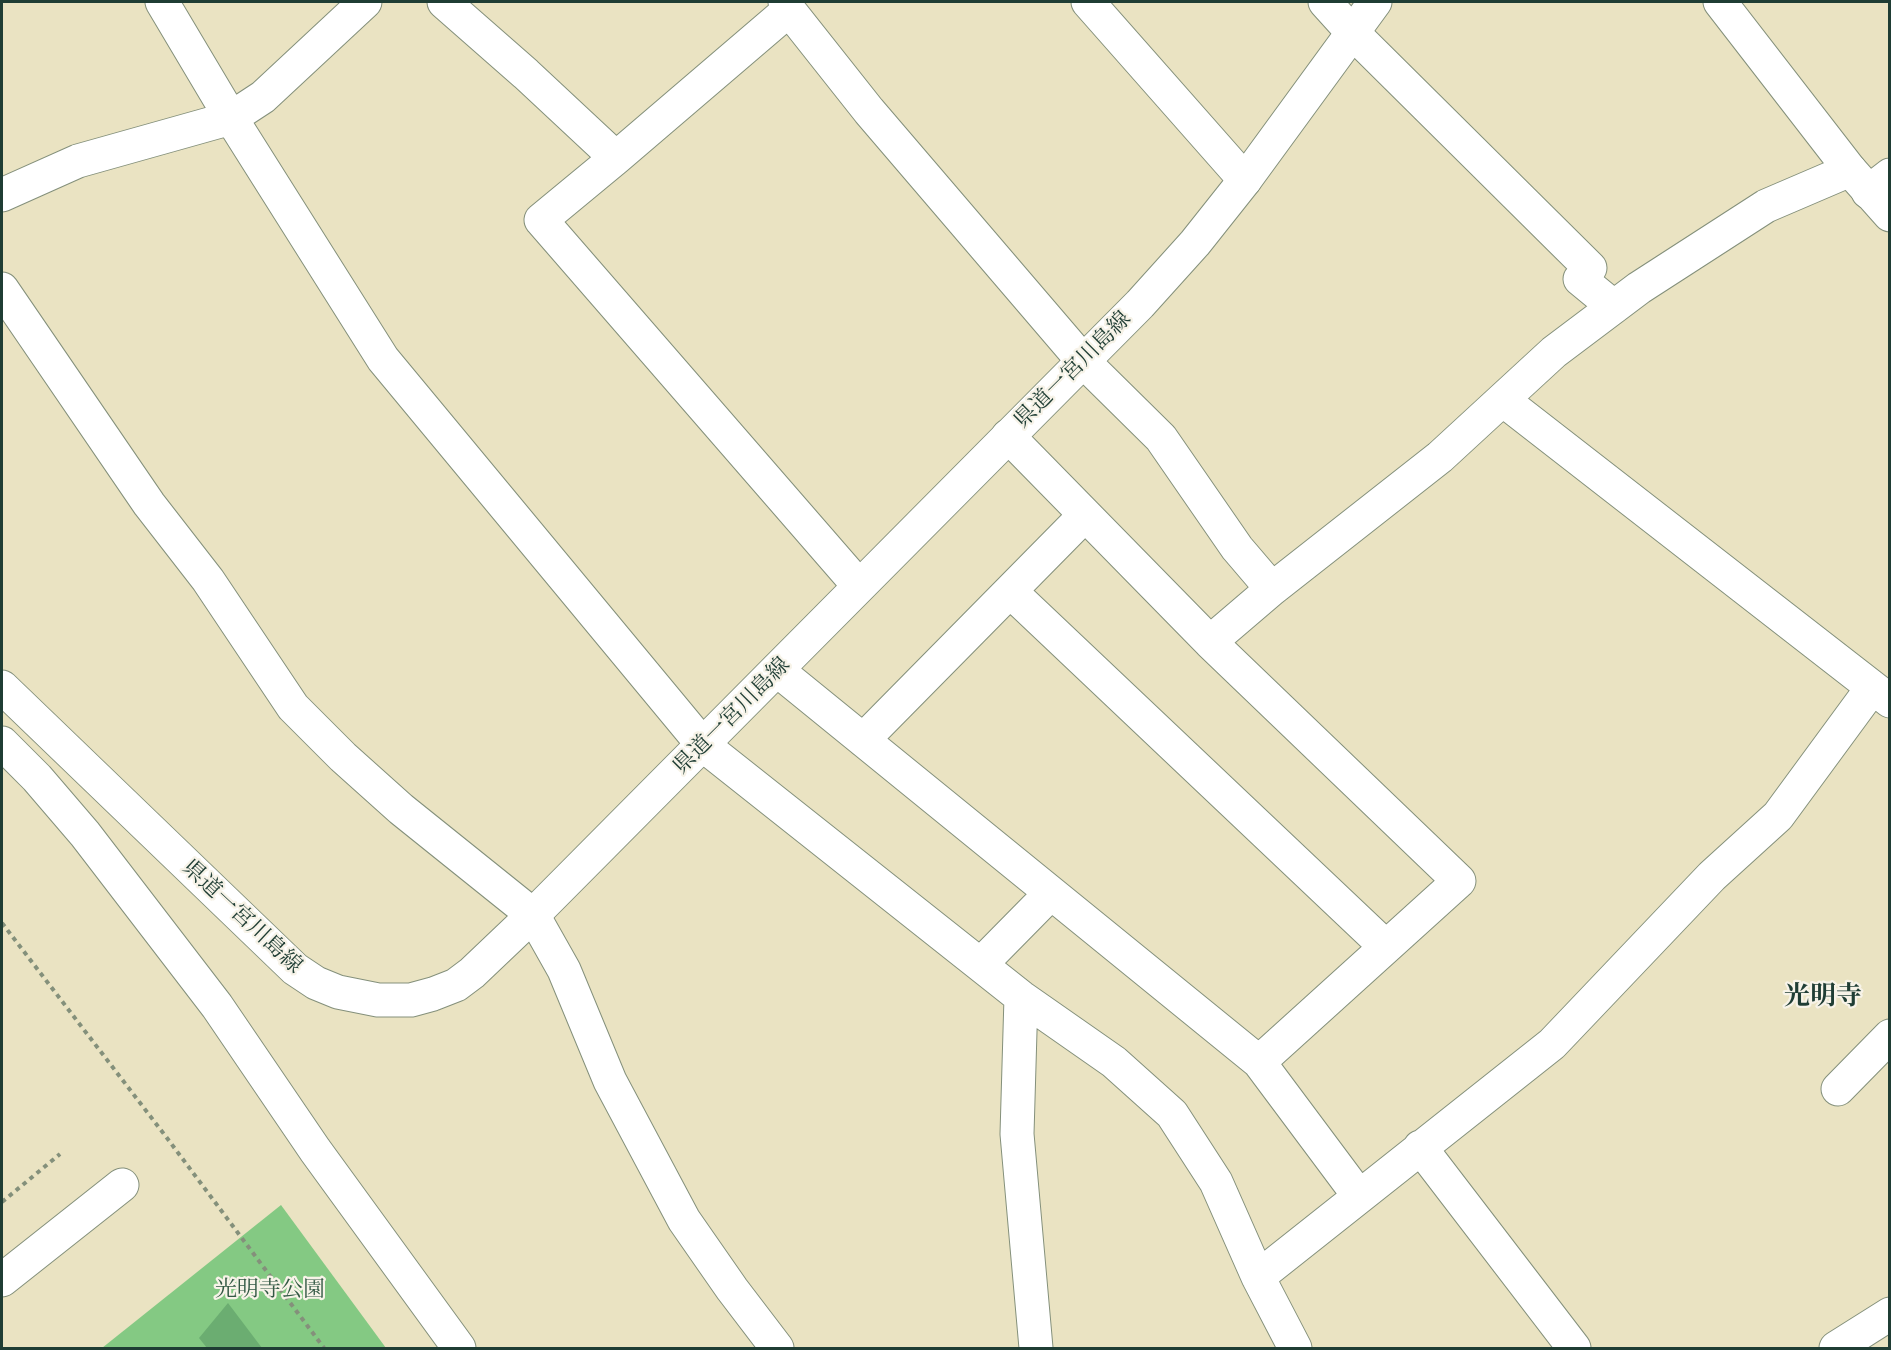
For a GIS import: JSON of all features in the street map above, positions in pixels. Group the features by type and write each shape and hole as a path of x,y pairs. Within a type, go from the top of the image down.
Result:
{"street":[{"path":"162,2 231,118 383,359 703,744 1021,997 1114,1062 1172,1114 1216,1182 1258,1277 1295,1348"},
{"path":"2,195 78,161 231,118 263,97 365,2"},
{"path":"444,2 526,74 616,159"},
{"path":"1088,2 1245,180"},
{"path":"1325,2 1353,33 1590,268 1580,279 1614,307"},
{"name":"県道一宮川島線","path":"2,687 294,969 316,982 357,997 378,1000 411,1000 456,985 472,973 533,915 1140,304 1245,180 1375,2"},
{"path":"1720,2 1874,188"},
{"path":"859,586 541,220 616,159 787,6 869,111 1083,361 1161,438 1237,548 1272,590"},
{"path":"1210,642 1440,457 1554,352 1639,288 1766,206 1874,188"},
{"path":"2,290 149,504 208,580 293,707 400,809 533,915 564,970 610,1081 684,1220 777,1348"},
{"path":"1258,1277 1552,1044 1712,876 1778,816 1881,694 1503,400"},
{"path":"1008,436 1210,642 1459,881 1259,1062"},
{"path":"862,740 1085,515"},
{"path":"1010,591 1386,947"},
{"path":"777,670 1259,1062 1359,1196"},
{"path":"2,743 37,778 85,834 210,997 315,1150 459,1348"},
{"path":"981,964 1051,893"},
{"path":"1021,997 1017,1134 1036,1348"},
{"path":"1838,1089 1890,1036"},
{"path":"1420,1147 1574,1348"},
{"path":"2,1280 122,1185"},
{"path":"1836,1348 1890,1314"}],"path":[{"path":"2,922 324,1348"},
{"path":"2,1202 60,1154"}],"green space":[{"name":"光明寺公園","path":"281,1205 386,1348 102,1348"},
{"path":"228,1303 262,1348 207,1348 199,1338"}],"district":[{"name":"光明寺","path":"1823,997"}]}
